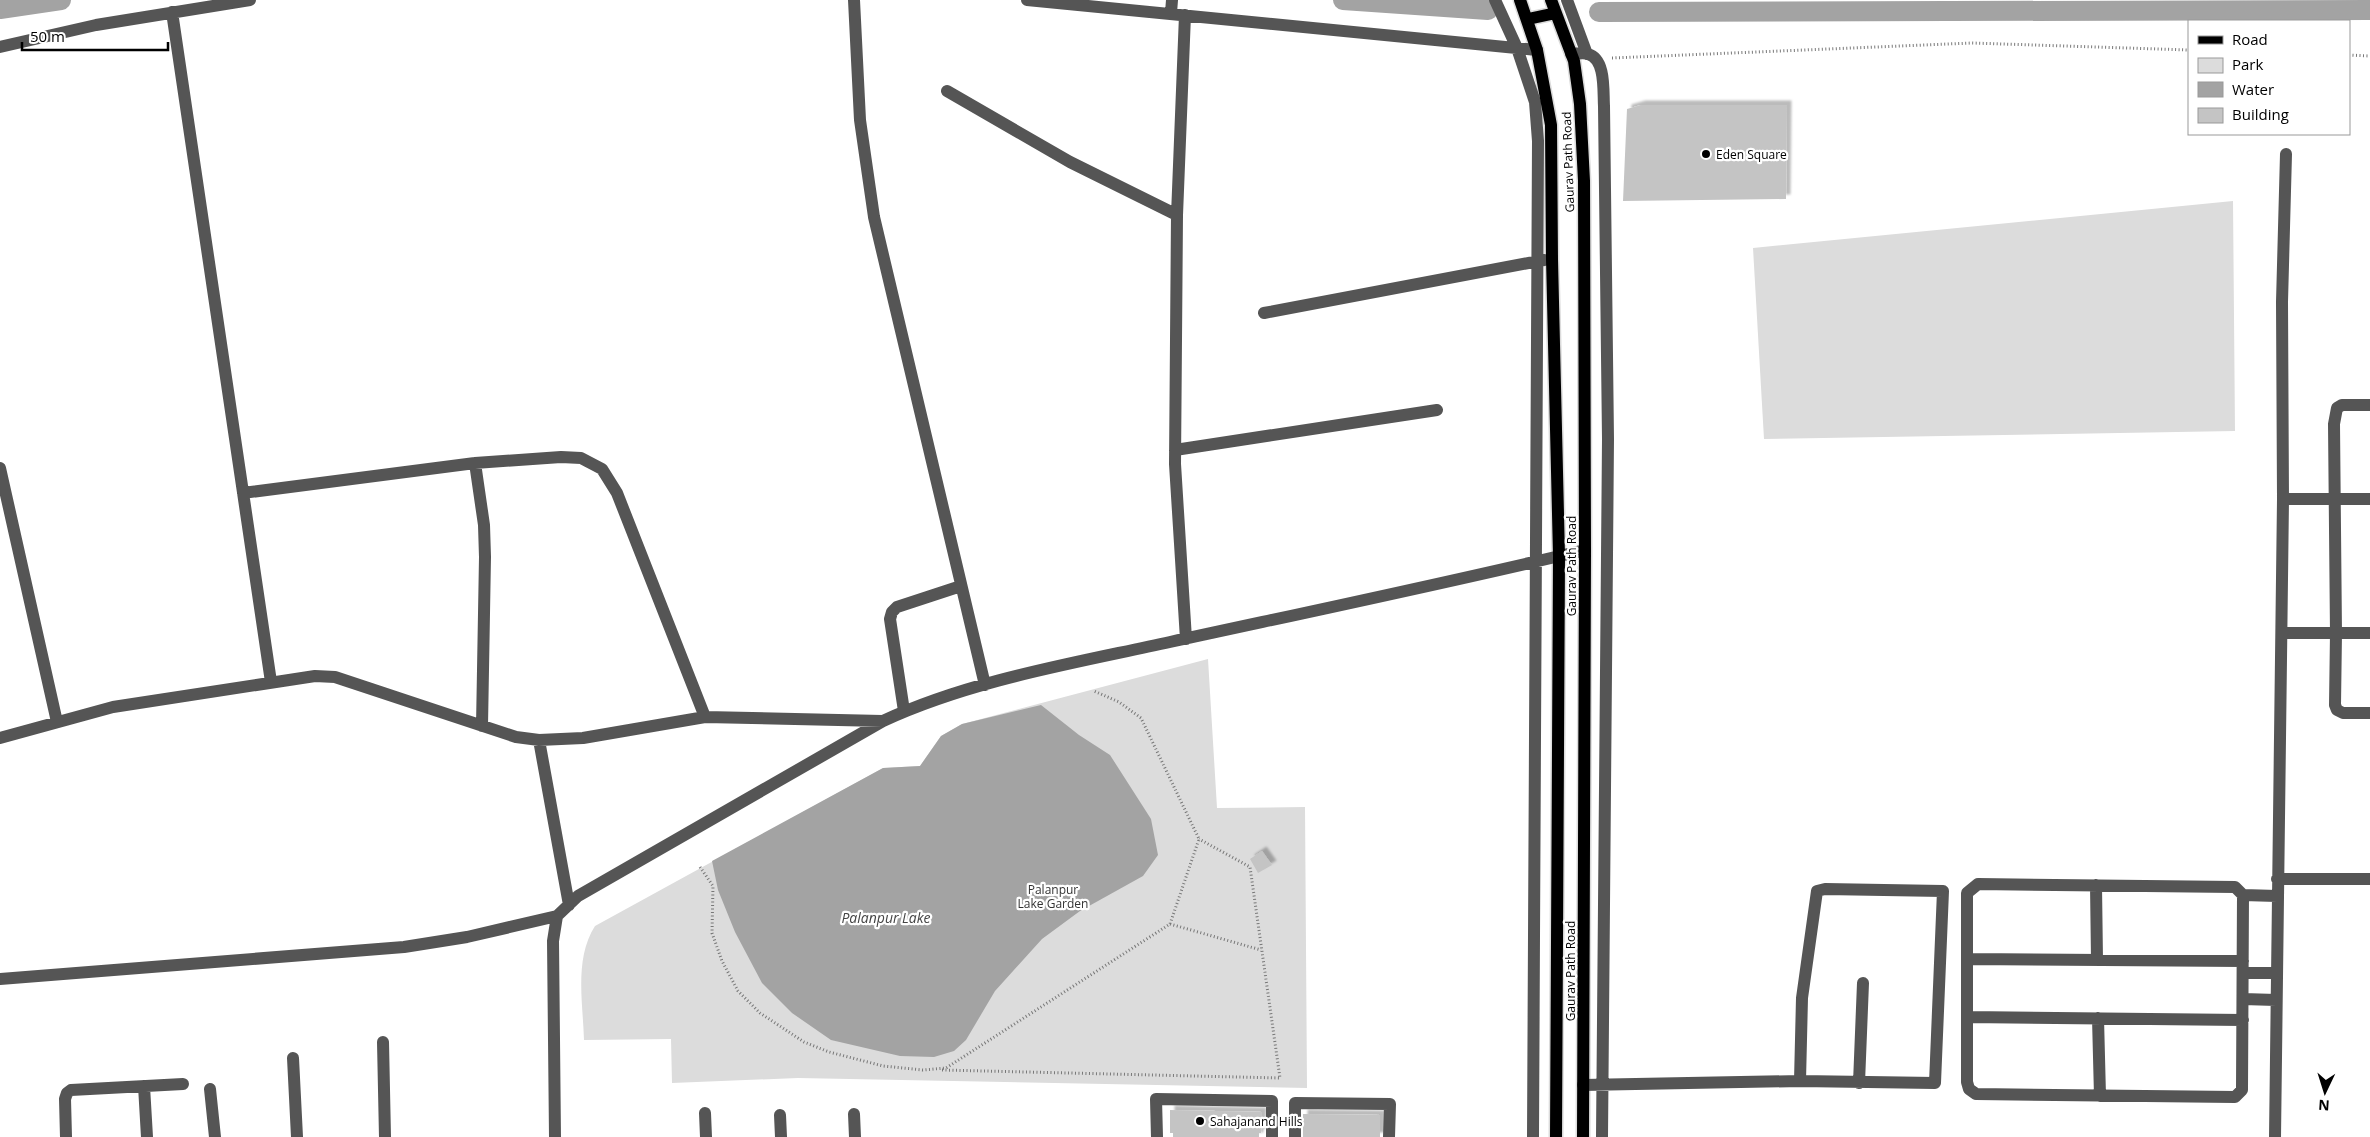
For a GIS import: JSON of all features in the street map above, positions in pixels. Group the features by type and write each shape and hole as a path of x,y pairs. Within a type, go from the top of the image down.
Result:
{"main road":[{"name":"Gaurav Path Road","path":"1520,0 1528,19 1536,50 1551,125 1559,556 1556,1137"},
{"name":"Gaurav Path Road","path":"1551,0 1574,61 1580,104 1584,181 1585,550 1582,1137"},
{"path":"1528,19 1556,13"}],"street":[{"path":"0,48 96,25 250,0"},
{"path":"854,0 860,120 874,217 985,685"},
{"path":"1027,0 1171,4 1185,14 1536,50"},
{"path":"1495,0 1517,48 1535,102 1538,141 1533,1137"},
{"path":"1567,0 1602,78 1604,106 1608,438 1604,1085 1602,1137"},
{"path":"172,12 271,682"},
{"path":"1185,14 1177,215 1175,450 1186,639"},
{"path":"1571,54 1591,56"},
{"path":"947,91 1070,162 1177,215"},
{"path":"2275,1137 2282,633 2282,302 2286,154"},
{"path":"1264,313 1552,259"},
{"path":"2370,406 2342,405 2337,408 2334,424 2336,633 2334,705 2337,710 2343,713 2370,713"},
{"path":"1175,450 1437,410"},
{"path":"243,493 475,463 561,457 582,458 602,469 617,492 705,716"},
{"path":"475,463 484,525 485,558 482,726"},
{"path":"0,468 57,722"},
{"path":"2283,499 2370,498"},
{"path":"0,979 404,946 467,937 558,916 578,896 883,721 904,711 985,685 1585,550"},
{"path":"904,711 890,619 892,612 897,607 961,586"},
{"path":"2282,633 2370,633"},
{"path":"0,738 113,707 315,676 335,677 516,737 539,740 583,738 705,716 883,721"},
{"path":"539,740 569,905"},
{"path":"2278,879 2370,878"},
{"path":"2244,895 2242,1090 2235,1097 1976,1094 1969,1089 1967,1082 1967,893 1971,888 1978,884 2236,887 2244,895 2277,896"},
{"path":"2096,885 2097,960"},
{"path":"1583,1085 1800,1081 1860,1084 1935,1083 1943,891 1825,889 1817,891 1802,998 1800,1081"},
{"path":"555,1137 553,941 558,916"},
{"path":"1967,959 2097,960 2243,967 2276,973"},
{"path":"1860,1084 1863,983"},
{"path":"2243,999 2276,1000"},
{"path":"1967,1017 2243,1020"},
{"path":"2098,1018 2100,1096"},
{"path":"383,1042 385,1137"},
{"path":"294,1058 297,1137"},
{"path":"66,1137 65,1099 67,1093 71,1090 183,1084"},
{"path":"144,1086 147,1137"},
{"path":"210,1089 215,1137"},
{"path":"1156,1137 1156,1099 1272,1101 1272,1137"},
{"path":"1295,1137 1295,1102 1390,1104 1390,1137"},
{"path":"705,1113 706,1137"},
{"path":"854,1114 855,1137"},
{"path":"780,1115 781,1137"}],"path":[{"path":"1591,56 1972,43 2188,50"},
{"path":"2350,55 2370,56"},
{"path":"700,868 713,886 712,933 722,961 738,991 760,1013 804,1042 829,1052 883,1066 938,1070 1280,1078 1250,867 1199,838 1141,718 1119,702 1094,691"},
{"path":"938,1070 946,1068 1170,924 1199,838"},
{"path":"1170,924 1261,950"}],"green space":[{"path":"2233,201 2235,431 1764,439 1753,248"},
{"name":"Palanpur Lake Garden","path":"1208,659 1217,808 1305,807 1307,1088 798,1078 672,1083 671,1039 584,1040 582,967 588,939 595,926 883,768 920,766 941,736 962,724"}],"water":[{"name":"Palanpur Lake","path":"1041,705 1079,735 1110,755 1151,819 1158,855 1143,876 1080,911 1042,939 995,991 966,1040 954,1051 934,1057 900,1056 831,1040 792,1013 762,983 735,932 718,890 712,861 883,768 920,766 941,736 962,724"}],"building":[{"name":"Eden Square","path":"1641,105 1787,105 1786,199 1623,201 1627,109"},
{"path":"1262,851 1272,865 1258,873 1250,859"},
{"name":"Sahajanand Hills","path":"1170,1110 1262,1112 1261,1133 1259,1133 1259,1137 1173,1137 1173,1133 1170,1133"},
{"path":"1303,1114 1380,1115 1380,1137 1303,1137"}],"waterway":[{"path":"0,9 61,0"},
{"path":"1343,0 1488,10"},
{"path":"1599,12 2370,10"}],"place":[{"name":"Eden Square","path":"1706,154"},
{"name":"Sahajanand Hills","path":"1200,1121"}]}
